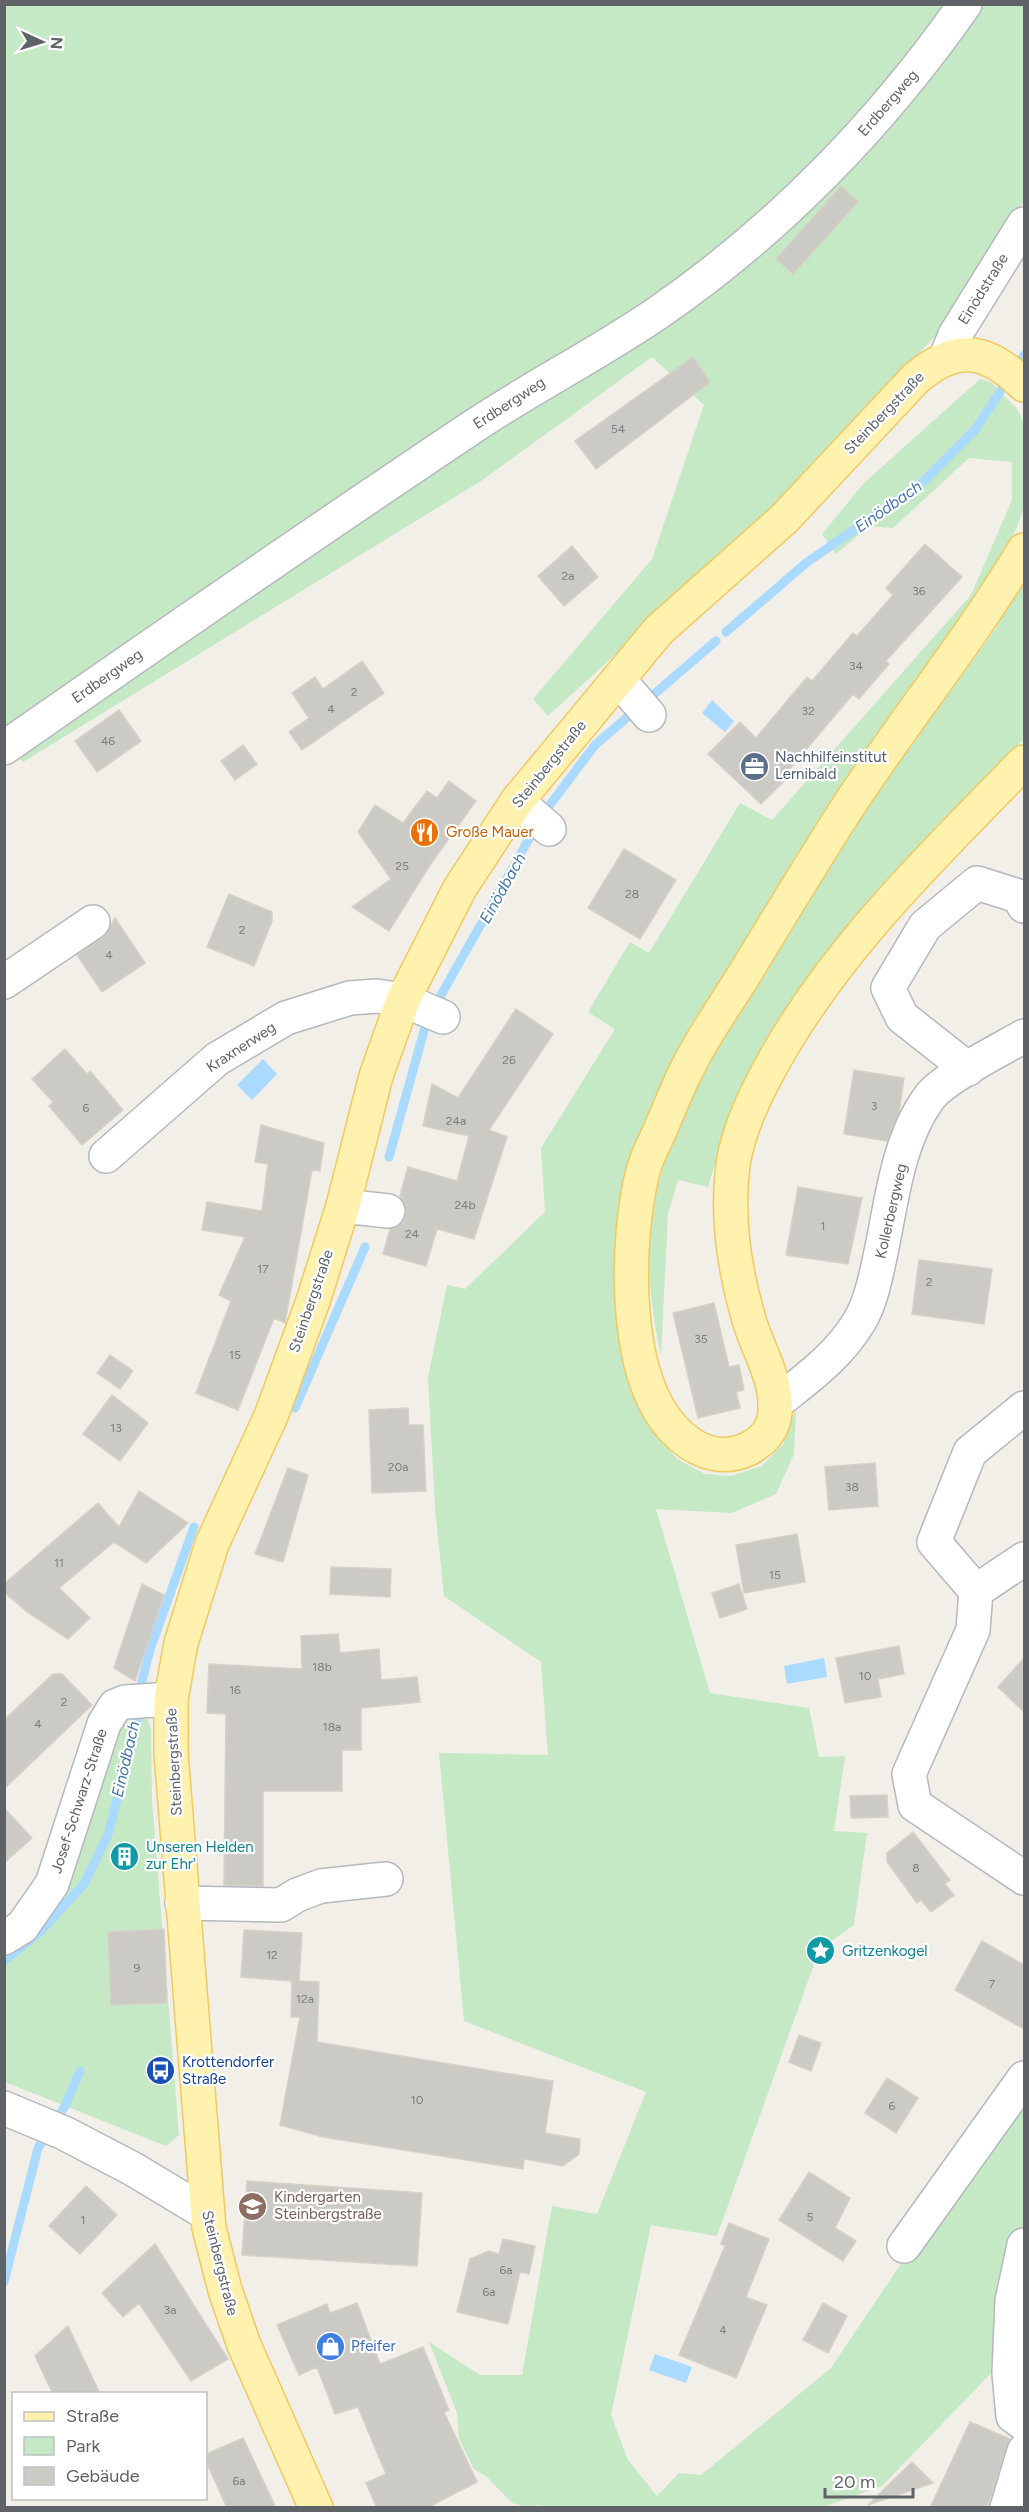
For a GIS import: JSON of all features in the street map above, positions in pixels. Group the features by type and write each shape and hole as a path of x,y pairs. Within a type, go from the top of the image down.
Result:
{"main road":[{"name":"Steinbergstraße","path":"316,2508 233,2315 206,2213 171,1753 141,1701 181,1642 212,1544 270,1416 313,1301 343,1206 376,1076 426,1010 460,888 536,818 638,701 659,630 784,519 916,378 934,362 946,357 980,354 1006,368 1024,386"},
{"path":"1024,550 990,607 848,806 817,856 688,1066 643,1169 630,1257 636,1334 645,1373 659,1410 684,1441 695,1447 706,1452 734,1454 766,1438 775,1419 773,1384 750,1323 733,1255 729,1203 734,1156 754,1096 788,1036 840,958 902,889 1024,762"}],"street":[{"name":"Erdbergweg","path":"4,748 315,532 520,395 657,314 714,272 779,217 875,120 932,52 965,4"},
{"name":"Einödstraße","path":"946,357 955,335 1024,224"},
{"path":"968,1068 902,1017 888,988 925,926 977,883 1018,896 1024,906"},
{"path":"4,982 93,922"},
{"name":"Kraxnerweg","path":"106,1156 217,1059 286,1018 350,998 377,996 426,1010"},
{"name":"Kollerbergweg","path":"775,1404 814,1375 838,1351 861,1321 873,1288 911,1128 931,1095 968,1068 1024,1036"},
{"path":"343,1206 388,1211"},
{"path":"1024,1408 970,1452 934,1542 976,1591 973,1630 909,1774 915,1805 1024,1878"},
{"path":"976,1591 1024,1559"},
{"name":"Josef-Schwarz-Straße","path":"4,1938 22,1927 52,1884 104,1724 141,1701"},
{"path":"182,1903 281,1905 297,1894 321,1886 386,1879"},
{"path":"904,2246 1024,2078"},
{"path":"4,2108 51,2127 133,2169 206,2213"},
{"path":"1024,2246 1012,2301 1009,2373 1013,2416 1024,2424"},
{"path":"1007,2508 1024,2451"}],"green space":[{"path":"4,5 1024,5 1024,201 938,333 772,511 548,716 533,699 652,559 704,405 652,357 481,481 23,762 4,742"},
{"path":"980,379 992,383 1017,409 1024,423 1024,508 1007,552 730,965 662,1091 625,1189 615,1274 626,1364 651,1427 677,1459 705,1474 731,1476 762,1466 783,1444 796,1409 794,1454 776,1494 732,1513 656,1509 710,1693 809,1708 819,1757 845,1756 834,1831 867,1833 854,1925 819,1950 717,2236 651,2225 611,2415 628,2460 657,2496 679,2473 701,2475 831,2368 976,2152 1024,2089 1024,2222 1000,2364 882,2486 823,2507 554,2508 538,2505 527,2507 512,2503 487,2477 474,2469 459,2439 457,2413 429,2342 480,2375 522,2375 552,2206 597,2214 646,2092 464,2021 439,1753 548,1755 541,1662 444,1596 435,1508 428,1377 447,1285 465,1289 545,1212 541,1148 615,1029 588,1012 630,942 649,953 740,803 772,820 971,595 1012,500 1012,462 969,458 893,528 869,526 836,554 822,534 864,483"},
{"path":"1024,581 1024,739 880,886 815,968 725,1130 708,1187 678,1180 668,1214 661,1356 649,1272 652,1210 662,1172 689,1105 744,1000 776,945 845,839 994,631"},
{"path":"147,1717 151,1729 152,1801 179,2135 166,2146 5,2082 5,1950 122,1723"}],"water":[{"path":"712,700 734,721 725,732 702,713"},
{"path":"263,1059 277,1074 252,1100 237,1085"},
{"path":"824,1658 827,1677 787,1684 784,1666"},
{"path":"655,2354 692,2367 686,2383 649,2370"}],"building":[{"path":"841,186 858,202 793,274 776,259"},
{"path":"693,357 710,382 596,469 575,441"},
{"path":"925,544 962,577 886,661 889,664 859,699 853,694 788,771 791,774 761,804 708,754 740,722 756,738 807,677 812,681 853,633 857,636 893,595 886,588"},
{"path":"572,546 598,577 564,606 538,576"},
{"path":"362,661 384,693 302,750 289,732 309,718 292,693 315,677 323,689"},
{"path":"119,710 141,741 97,772 75,741"},
{"path":"243,745 257,764 235,780 221,761"},
{"path":"449,781 476,801 430,865 389,931 352,907 391,879 358,832 375,805 403,823 427,791 437,798"},
{"path":"624,849 676,880 640,939 588,908"},
{"path":"229,894 272,912 272,921 254,966 207,947"},
{"path":"115,918 145,963 102,992 77,955 104,937"},
{"path":"516,1009 553,1034 489,1130 507,1137 474,1239 437,1229 426,1266 383,1254 390,1229 403,1223 406,1214 405,1204 400,1196 408,1167 457,1181 469,1136 423,1126 432,1084 458,1098"},
{"path":"65,1049 87,1074 90,1071 123,1110 82,1145 49,1106 53,1102 32,1079"},
{"path":"854,1070 904,1078 899,1113 887,1141 844,1134"},
{"path":"261,1125 324,1143 320,1171 312,1170 285,1323 274,1318 238,1410 196,1393 231,1301 219,1295 245,1237 202,1230 207,1202 262,1211 268,1164 255,1162"},
{"path":"798,1187 862,1198 848,1264 786,1255"},
{"path":"919,1260 992,1269 984,1324 912,1314"},
{"path":"714,1303 729,1367 739,1365 744,1390 736,1392 740,1408 698,1418 673,1313"},
{"path":"110,1355 133,1371 120,1389 97,1373"},
{"path":"112,1395 148,1423 120,1461 83,1434"},
{"path":"408,1408 409,1425 423,1425 426,1491 372,1493 369,1410"},
{"path":"875,1463 878,1506 829,1510 825,1467"},
{"path":"288,1468 308,1475 283,1562 255,1554"},
{"path":"139,1491 188,1523 146,1563 114,1542 59,1588 90,1618 68,1639 27,1612 4,1592 4,1584 98,1503 119,1527"},
{"path":"797,1534 805,1582 744,1593 736,1545"},
{"path":"331,1567 391,1569 390,1597 330,1594"},
{"path":"142,1584 164,1595 135,1681 114,1668"},
{"path":"739,1584 747,1609 720,1618 712,1593"},
{"path":"338,1634 340,1653 379,1649 381,1680 417,1677 420,1702 361,1708 361,1750 342,1750 342,1791 263,1791 263,1886 224,1885 226,1714 207,1713 209,1664 302,1669 301,1636"},
{"path":"899,1646 904,1674 878,1679 881,1697 845,1703 836,1658"},
{"path":"1024,1658 1024,1712 998,1687"},
{"path":"53,1674 62,1674 92,1705 4,1789 4,1720"},
{"path":"887,1795 888,1817 851,1818 850,1796"},
{"path":"4,1808 32,1838 4,1863"},
{"path":"913,1832 950,1880 945,1884 954,1895 931,1912 921,1900 917,1903 887,1862 887,1853"},
{"path":"164,1929 167,2003 111,2005 108,1932"},
{"path":"244,1930 302,1933 299,1981 319,1982 317,2042 553,2081 545,2133 580,2139 579,2154 563,2166 524,2159 523,2169 323,2137 280,2125 300,2017 291,2017 292,1981 241,1977"},
{"path":"982,1941 1024,1965 1024,2029 955,1990"},
{"path":"799,2035 821,2043 811,2071 789,2062"},
{"path":"887,2078 918,2098 896,2133 865,2113"},
{"path":"809,2172 850,2198 835,2228 856,2241 843,2261 779,2220"},
{"path":"247,2181 422,2193 417,2266 242,2255"},
{"path":"86,2186 117,2215 80,2254 49,2226"},
{"path":"729,2223 769,2239 746,2297 767,2305 736,2378 679,2355 725,2246 721,2244"},
{"path":"503,2239 535,2246 529,2274 520,2272 508,2324 457,2312 470,2259 489,2251 499,2254"},
{"path":"155,2244 228,2359 191,2381 139,2303 123,2317 102,2293"},
{"path":"357,2303 380,2364 423,2347 449,2410 444,2412 477,2482 427,2508 377,2508 366,2483 386,2474 358,2407 335,2414 317,2367 299,2375 277,2325 327,2304 330,2313"},
{"path":"823,2303 847,2316 828,2353 803,2340"},
{"path":"68,2326 99,2392 52,2392 35,2356"},
{"path":"970,2422 1010,2439 987,2508 930,2508"},
{"path":"243,2438 276,2508 227,2508 207,2463 207,2454"},
{"path":"912,2462 933,2483 868,2505"}],"waterway":[{"name":"Einödbach","path":"726,632 806,563 923,482 975,430 1024,355"},
{"name":"Einödbach","path":"389,1157 427,1020 543,814 595,745 716,641"},
{"name":"Einödbach","path":"295,1408 365,1247"},
{"name":"Einödbach","path":"4,1961 39,1933 84,1884 108,1835 136,1726 142,1681 150,1650 194,1527"},
{"name":"Einödbach","path":"4,2282 38,2148 65,2106 80,2071"}],"place":[{"name":"Nachhilfeinstitut Lernibald","path":"754,766"},
{"name":"Große Mauer","path":"425,832"},
{"name":"Unseren Helden zur Ehr'","path":"125,1856"},
{"name":"Gritzenkogel","path":"821,1951"},
{"name":"Krottendorfer Straße","path":"161,2071"},
{"name":"Kindergarten Steinbergstraße","path":"253,2206"},
{"name":"Pfeifer","path":"330,2346"}]}
